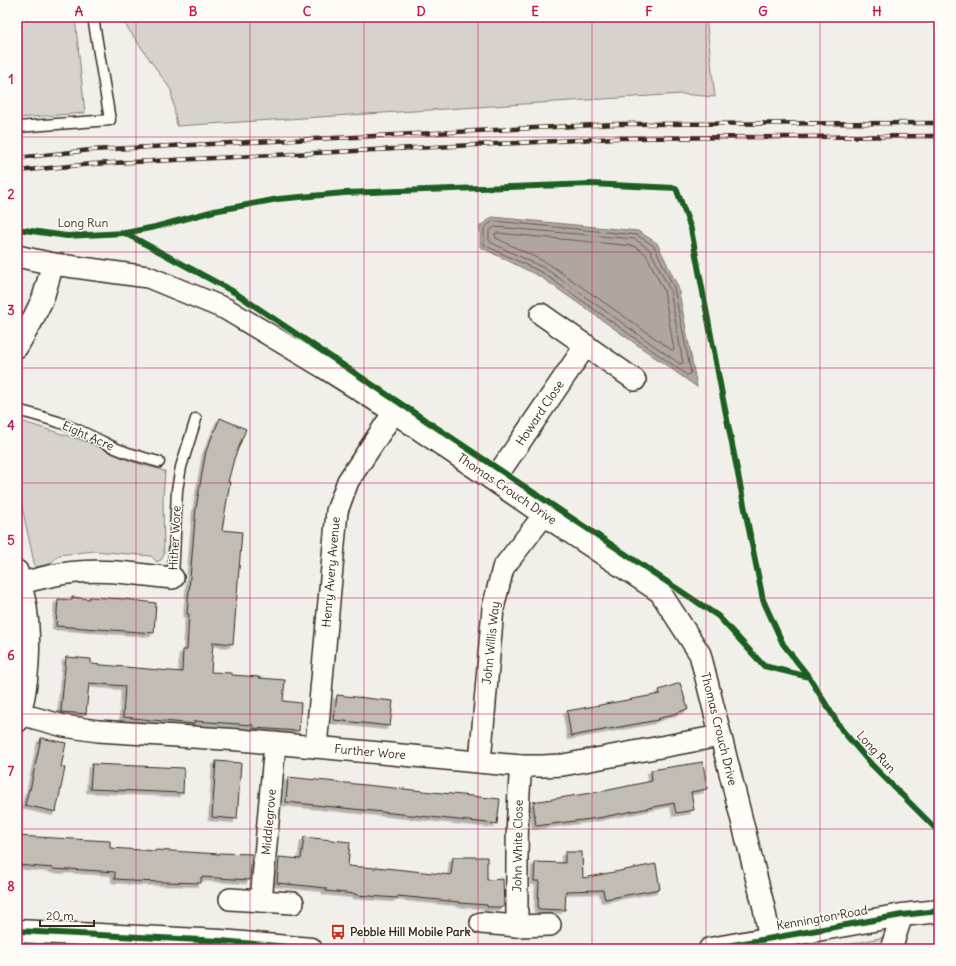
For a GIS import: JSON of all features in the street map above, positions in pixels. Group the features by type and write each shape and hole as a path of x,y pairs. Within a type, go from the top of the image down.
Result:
{"street":[{"name":"Thomas Crouch Drive","path":"17,256 53,264 148,277 226,309 323,367 394,412 544,515 660,592 700,654 764,908 771,943"},
{"path":"17,347 43,298 53,264"},
{"path":"541,314 635,380"},
{"name":"Howard Close","path":"494,480 586,346"},
{"name":"Henry Avery Avenue","path":"316,747 337,511 348,481 394,412"},
{"name":"John Willis Way","path":"480,762 493,608 503,568 544,515"},
{"name":"Hither Wore","path":"19,577 53,576 78,572 104,571 173,578"},
{"path":"18,718 25,687 28,661 26,606 19,577"},
{"name":"Further Wore","path":"18,718 98,731 240,740 521,766 563,765 720,736"},
{"name":"Middlegrove","path":"262,901 275,743"},
{"name":"John White Close","path":"517,926 517,834 521,766"},
{"path":"230,899 293,903"},
{"name":"Kennington Road","path":"710,949 771,943 902,915 939,911"},
{"path":"891,949 902,915"},
{"path":"481,923 517,926 550,925"},
{"path":"17,932 221,941 311,949"}],"lane":[{"path":"17,127 110,120 93,17"},
{"name":"Eight Acre","path":"17,410 62,423 138,457 158,462"},
{"name":"Hither Wore","path":"173,578 177,490 181,467 196,419"}],"shaded area":[{"path":"17,17 75,17 85,113 17,118"},
{"path":"120,17 706,17 715,97 682,94 177,126 171,90"},
{"path":"17,420 91,443 133,462 165,471 163,498 164,554 162,559 157,562 151,556 94,551 59,555 50,564 35,567 17,484"},
{"path":"889,936 885,949 828,949"}],"water":[{"path":"492,217 638,231 657,243 678,287 697,387 541,277 480,247 480,226"}],"building":[{"path":"220,418 246,429 234,459 228,482 230,482 222,530 242,532 233,644 213,642 211,672 232,673 232,675 285,680 283,701 301,703 299,731 253,728 253,725 194,721 194,724 123,717 125,686 89,683 86,714 61,712 66,657 91,659 91,664 182,672 183,650 187,650 189,614 187,614 196,508 206,451"},
{"path":"72,597 89,599 89,597 124,599 156,603 154,633 56,626 58,599 72,600"},
{"path":"680,683 688,709 658,720 571,736 567,711 660,694 659,690"},
{"path":"337,695 393,701 390,726 334,720"},
{"path":"41,738 66,743 61,767 65,768 56,812 25,805 29,789 30,790"},
{"path":"216,761 241,763 237,819 212,817"},
{"path":"703,762 707,789 691,792 694,810 676,813 674,803 598,818 536,826 533,802 604,791 652,781 651,770"},
{"path":"92,764 184,768 183,793 90,789"},
{"path":"288,777 500,799 497,824 286,802"},
{"path":"17,836 110,841 110,848 219,854 252,854 250,880 201,877 201,883 131,881 115,879 115,872 53,869 17,865"},
{"path":"304,837 350,842 348,866 376,867 451,875 453,857 487,857 487,880 503,879 504,907 487,907 487,905 398,896 397,898 356,895 326,891 326,888 277,883 279,857 301,859"},
{"path":"565,852 582,852 583,878 656,864 660,889 605,899 603,890 566,891 565,910 538,909 539,881 534,881 535,862 565,863"}],"railway":[{"path":"17,158 91,150 616,124 939,123"},
{"path":"17,171 92,164 617,138 939,136"}],"cycle path":[{"name":"Long Run","path":"17,229 67,236 125,233 155,227 214,211 278,199 344,193 591,184 676,188 691,229 763,600 783,644 809,677 842,730 871,764 939,832"},
{"path":"125,233 234,292 718,616 764,666 809,677"},
{"path":"710,949 902,915 939,911"},
{"path":"17,931 221,941 311,949"}],"place":[{"name":"Pebble Hill Mobile Park","path":"338,932"}]}
